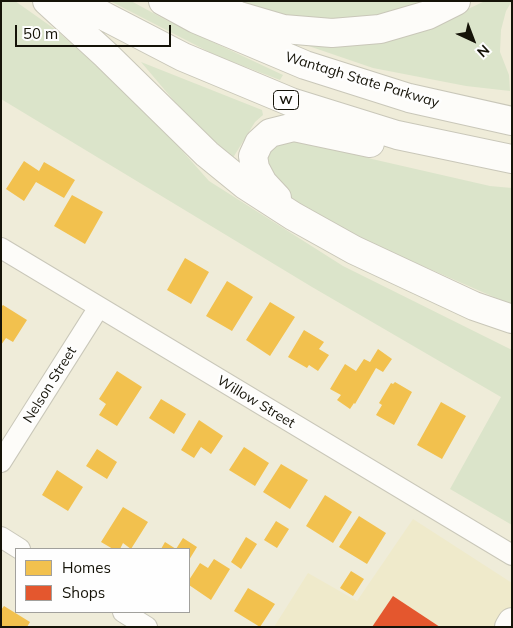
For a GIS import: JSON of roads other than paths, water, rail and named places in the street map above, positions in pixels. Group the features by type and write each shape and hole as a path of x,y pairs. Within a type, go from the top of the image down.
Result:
{"main road":[{"path":"47,1 106,55 207,154 245,184 293,216 354,250 474,306 512,328"},
{"name":"W","path":"75,1 183,57 291,102 397,135 512,160"},
{"name":"Wantagh State Parkway","path":"163,1 196,19 305,65 409,98 512,121"},
{"path":"208,1 239,16 283,29 332,33 380,29 428,15 456,1"},
{"path":"293,216 263,183 255,168 253,156 259,143 270,133 294,127 366,143 512,160"},
{"path":"474,306 512,319"},
{"path":"508,627 512,622"}],"street":[{"name":"Willow Street","path":"1,248 512,555"},
{"name":"Nelson Street","path":"1,462 99,307"},
{"path":"1,538 18,548"},
{"path":"125,613 147,627"}]}
